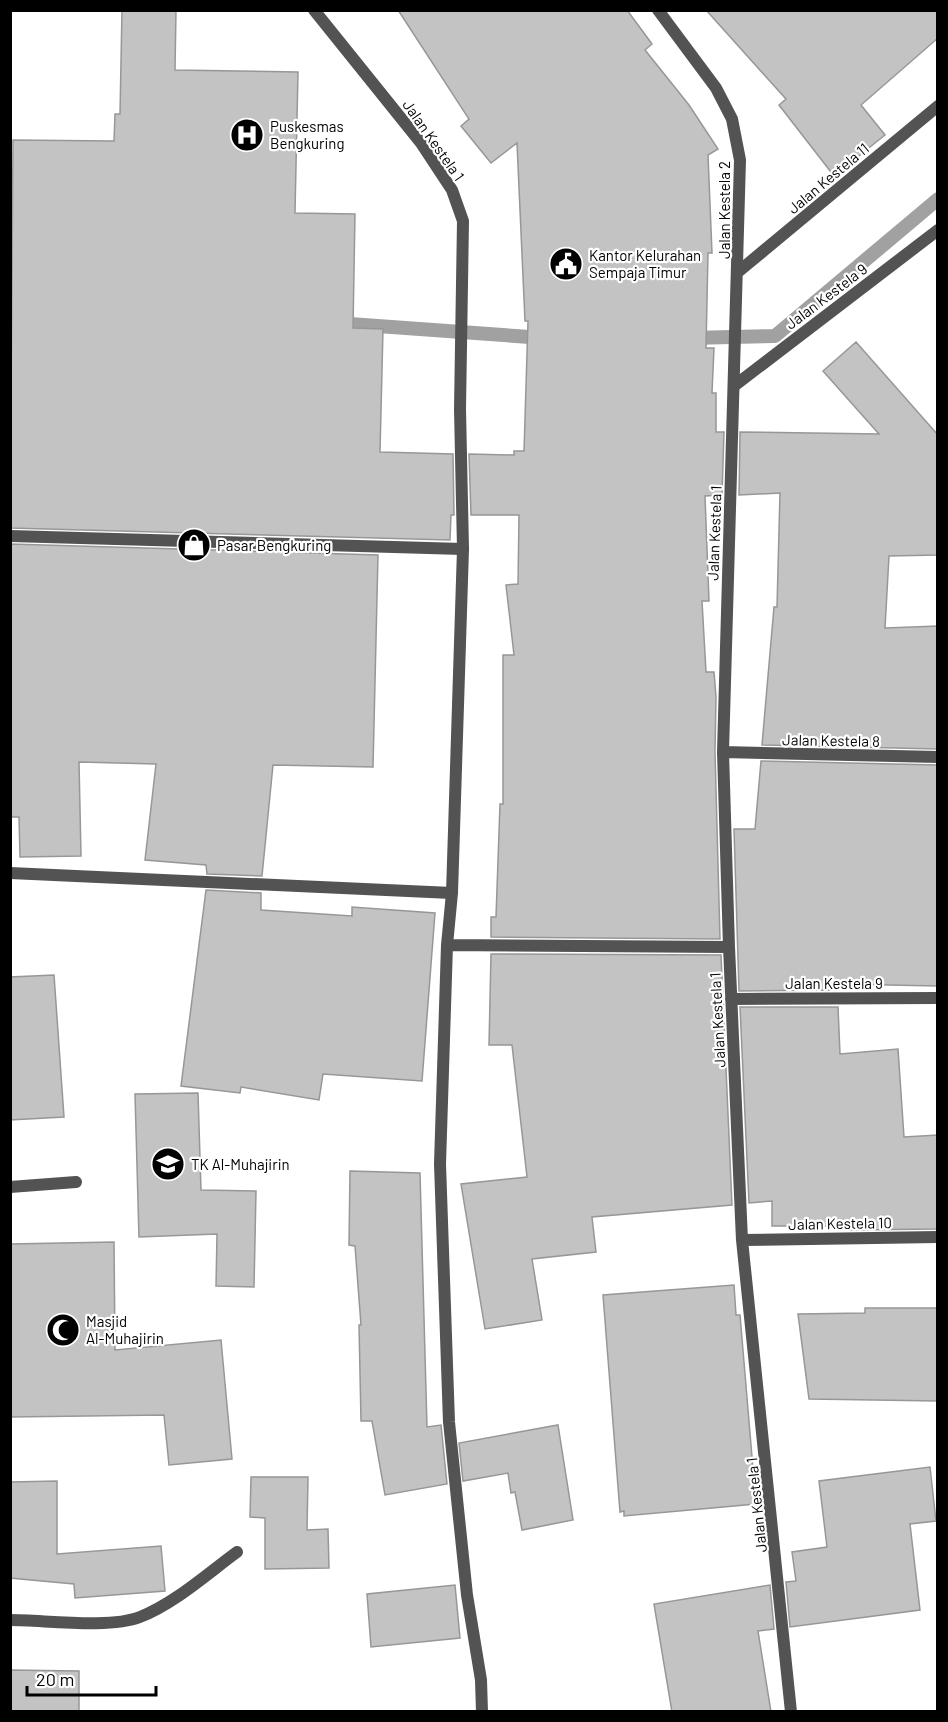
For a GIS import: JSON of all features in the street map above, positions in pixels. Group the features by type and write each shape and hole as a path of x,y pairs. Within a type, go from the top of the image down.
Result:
{"street":[{"name":"Jalan Kestela 1","path":"314,10 421,143 452,190 463,221 461,313 463,549 453,893 447,945 441,1164 449,1422 482,1712"},
{"name":"Jalan Kestela 2","path":"658,10 716,88 732,119 740,160 735,325"},
{"name":"Jalan Kestela 11","path":"738,272 938,106"},
{"name":"Jalan Kestela 9","path":"734,386 938,230"},
{"name":"Jalan Kestela 1","path":"735,325 723,752 731,999 742,1240 791,1712"},
{"path":"10,536 463,549"},
{"name":"Jalan Kestela 8","path":"723,752 938,757"},
{"path":"10,873 453,893"},
{"path":"447,945 729,946"},
{"name":"Jalan Kestela 9","path":"731,999 938,998"},
{"path":"10,1187 76,1182"},
{"name":"Jalan Kestela 10","path":"742,1240 938,1237"},
{"path":"10,1620 115,1622 138,1618 159,1608 237,1552"}],"building":[{"path":"122,10 176,10 175,70 298,72 295,213 355,214 353,328 383,329 380,452 453,454 454,515 451,515 450,540 10,528 13,140 114,141 115,114 120,114"},
{"path":"398,10 627,10 652,44 645,50 689,105 718,149 708,155 712,253 708,253 706,348 714,348 712,393 716,393 716,432 724,432 722,495 705,496 709,601 702,601 706,672 714,672 716,697 715,752 720,939 491,937 491,917 496,917 500,804 503,804 503,655 514,655 506,585 518,584 519,515 471,515 469,454 514,455 514,451 524,451 528,321 525,321 517,143 491,163 461,126 469,119"},
{"path":"706,10 938,10 938,38 861,105 885,135 834,176 779,105 786,99"},
{"path":"856,342 938,435 938,555 889,556 885,628 938,626 938,749 762,745 774,607 777,607 780,493 739,495 740,432 879,434 823,371"},
{"path":"10,544 378,555 373,767 273,765 262,876 207,874 206,865 145,860 156,764 79,762 81,856 20,857 19,817 10,817"},
{"path":"761,761 938,765 938,986 837,984 837,990 739,991 734,829 755,829"},
{"path":"206,890 261,893 261,910 352,916 352,907 435,913 422,1081 323,1074 319,1100 241,1087 240,1093 181,1086"},
{"path":"491,954 721,955 732,1205 592,1217 596,1252 532,1259 542,1320 485,1329 461,1184 527,1177 512,1045 489,1045"},
{"path":"54,975 64,1117 10,1120 10,977"},
{"path":"740,1007 838,1007 840,1054 898,1049 904,1137 938,1135 938,1229 849,1230 849,1226 772,1226 772,1201 749,1203"},
{"name":"TK Al-Muhajirin","path":"198,1093 201,1190 256,1191 254,1287 216,1286 217,1234 139,1237 135,1094"},
{"path":"350,1171 420,1173 427,1427 441,1425 447,1484 385,1495 372,1421 361,1421 359,1325 361,1325 355,1246 349,1245"},
{"name":"Masjid Al-Muhajirin","path":"114,1242 115,1350 221,1340 232,1459 169,1465 164,1415 10,1417 10,1244"},
{"path":"734,1285 736,1315 740,1315 756,1504 624,1516 624,1511 620,1512 603,1295"},
{"path":"865,1308 938,1308 938,1401 809,1399 798,1314 865,1313"},
{"path":"558,1425 573,1520 522,1530 515,1492 511,1493 508,1473 463,1481 459,1443"},
{"path":"930,1467 936,1521 910,1524 920,1610 790,1627 786,1582 796,1581 792,1552 827,1547 819,1481"},
{"path":"251,1477 308,1477 307,1530 328,1529 329,1568 265,1569 265,1518 250,1517"},
{"path":"57,1481 57,1554 161,1546 165,1591 75,1598 74,1584 10,1578 10,1482"},
{"path":"455,1585 460,1638 371,1647 367,1594"},
{"path":"770,1585 774,1629 758,1631 771,1712 672,1712 654,1604"},
{"path":"10,1670 79,1671 79,1712 10,1712"}],"waterway":[{"path":"689,338 775,336 938,199"},
{"path":"336,323 544,338"}],"place":[{"name":"Puskesmas Bengkuring","path":"247,135"},
{"name":"Kantor Kelurahan Sempaja Timur","path":"566,264"},
{"name":"Pasar Bengkuring","path":"194,545"},
{"name":"TK Al-Muhajirin","path":"168,1164"},
{"name":"Masjid Al-Muhajirin","path":"63,1330"}]}
